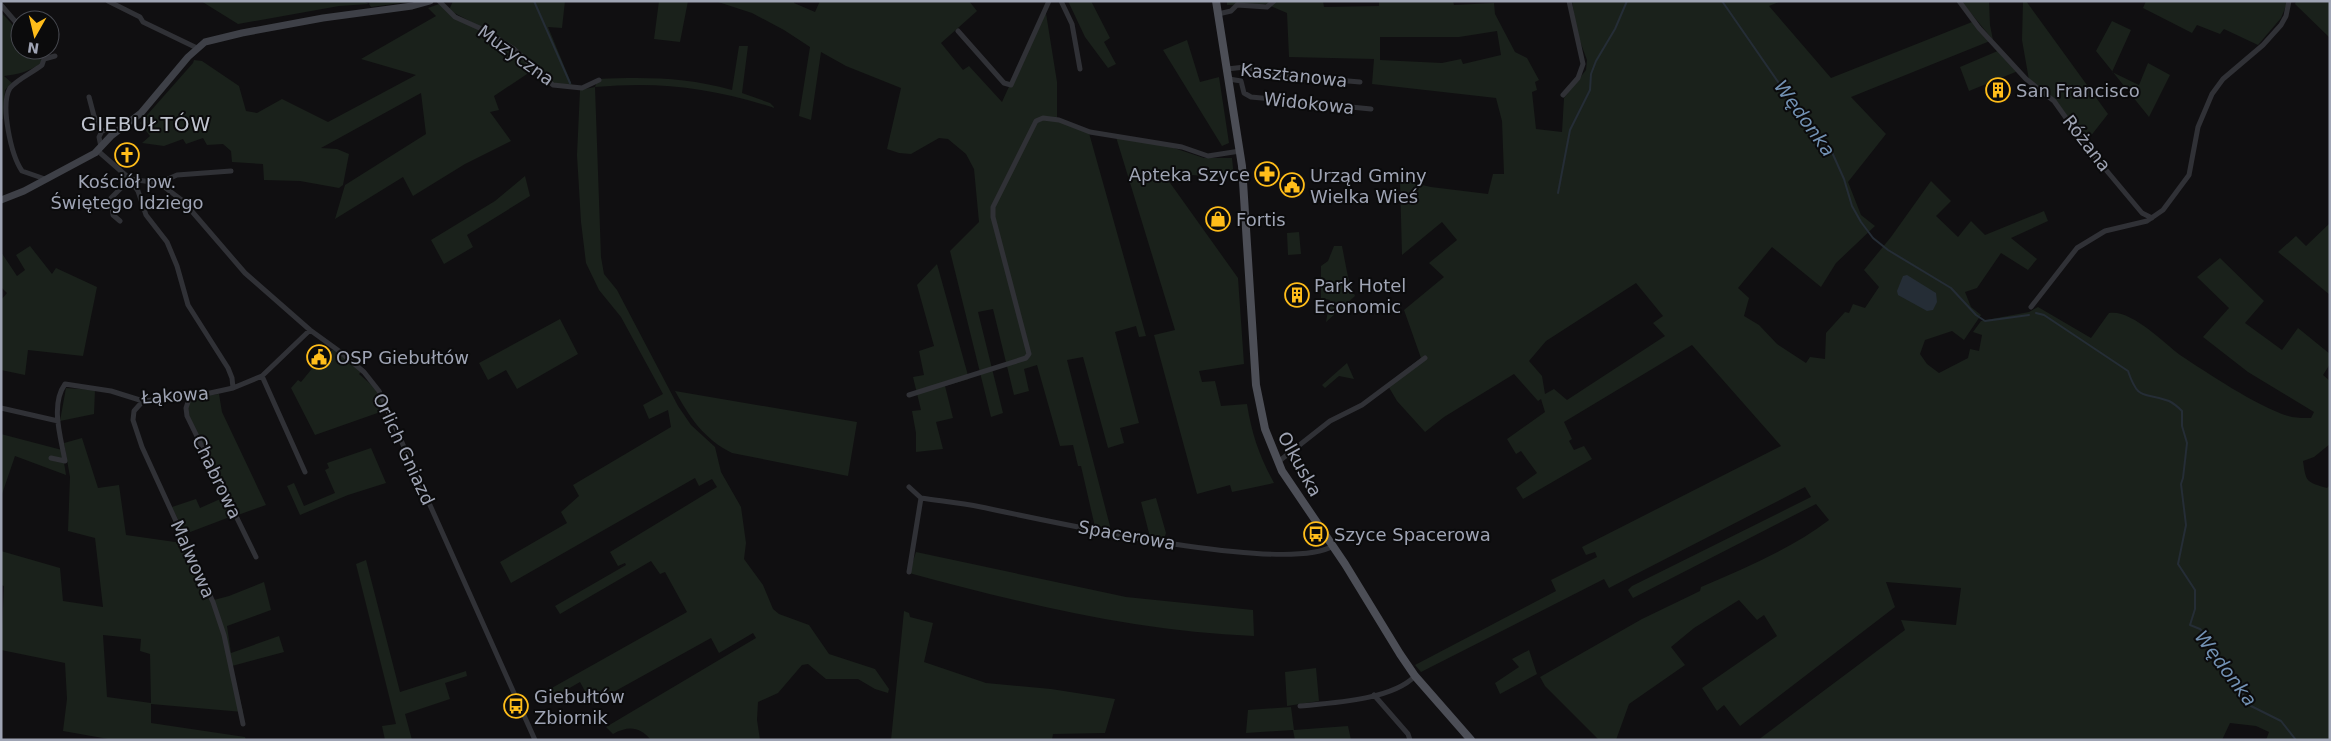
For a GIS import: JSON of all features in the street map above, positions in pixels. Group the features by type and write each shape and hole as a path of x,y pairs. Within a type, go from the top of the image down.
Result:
{"main road":[{"name":"Olkuska","path":"1216,1 1240,151 1256,385 1264,429 1278,462 1414,676 1471,740"}],"street":[{"path":"108,1 140,18 143,22 197,48"},
{"path":"1,200 46,179 99,149 114,133 145,109 197,48 210,40 340,16 412,6 430,1"},
{"name":"Muzyczna","path":"439,1 455,17 484,30 514,49 553,85 582,88 599,80"},
{"path":"958,31 1004,83 1011,85 1049,1"},
{"path":"1061,1 1072,24 1080,69"},
{"path":"1218,14 1230,11 1236,6 1268,7 1274,1"},
{"path":"1563,95 1578,78 1583,64 1570,1"},
{"name":"Różana","path":"1959,1 1975,24 2026,79 2059,107 2082,141 2142,212 2153,218"},
{"path":"2031,307 2077,248 2105,232 2142,223 2153,218 2163,210 2189,175 2198,127 2212,94 2223,79 2263,45 2281,25 2286,16 2289,1"},
{"path":"1,6 10,16"},
{"path":"44,60 42,65 9,90 6,99 9,140 17,164 22,171 46,179"},
{"name":"Kasztanowa","path":"1227,69 1245,67 1278,75 1360,82"},
{"name":"Widokowa","path":"1229,79 1241,81 1244,93 1251,98 1371,109"},
{"path":"89,98 94,116 102,131"},
{"path":"909,396 1026,358 1029,354 993,207 1036,121 1043,118 1059,120 1090,132 1182,147 1208,156 1240,151"},
{"path":"102,131 107,130 114,133"},
{"path":"102,131 99,137 99,149 130,179 138,192 146,215 167,242 177,266 188,305 228,368 233,388"},
{"path":"159,184 176,175 231,171"},
{"path":"120,221 113,215 111,198 130,179"},
{"name":"Orlich Gniazd","path":"130,179 159,184 183,201 245,273 310,330 358,367 379,391 535,740"},
{"name":"Łąkowa","path":"51,458 65,462 58,421 64,384 111,391 143,401 190,396 233,388 262,376 310,330"},
{"path":"1278,462 1330,421 1362,405 1425,358"},
{"path":"262,376 305,472"},
{"name":"Chabrowa","path":"190,396 186,408 187,416 256,557"},
{"name":"Malwowa","path":"143,401 134,411 133,420 142,447 213,602 224,635 243,724"},
{"path":"1,408 58,421"},
{"path":"908,487 914,490 919,497 909,572"},
{"name":"Spacerowa","path":"919,497 1223,550 1296,554 1324,552 1333,546"},
{"path":"1300,706 1374,695 1407,682 1414,676"},
{"path":"1374,695 1408,734 1410,740"}],"shaded area":[{"path":"201,1 363,1 369,4 339,6 238,24"},
{"path":"370,1 416,1 371,7"},
{"path":"453,1 565,1 562,28 548,27 572,85 552,83 501,38 449,10"},
{"path":"659,1 688,1 680,42 654,39"},
{"path":"715,1 794,1 794,3 815,12 820,1 969,1 977,11 941,43 963,70 969,66 1002,102 1045,7 1057,82 1057,121 1089,133 1146,336 1139,337 1136,326 1115,332 1139,423 1120,428 1124,443 1108,448 1083,357 1067,360 1111,530 1095,527 1081,466 1078,466 1073,445 1060,446 1037,365 1024,369 1029,391 1014,395 993,309 978,312 1003,413 991,417 950,251 979,222 974,169 966,154 948,139 939,138 911,154 887,149 901,88 846,66 821,52 811,120 799,116 810,47 784,30 752,13"},
{"path":"1068,1 1091,1 1110,38 1104,42 1116,64 1108,68 1085,37"},
{"path":"1227,1 1323,1 1324,7 1379,6 1379,1 1453,1 1454,5 1494,3 1495,14 1515,52 1527,58 1539,80 1535,82 1537,90 1532,92 1536,129 1562,132 1564,98 1586,70 1587,60 1577,33 1572,1 1781,1 1769,6 1831,78 1972,22 1990,41 1851,97 1886,134 1848,182 1861,215 1875,226 1836,263 1821,287 1772,247 1738,288 1749,298 1744,316 1759,325 1777,344 1806,363 1810,357 1825,359 1826,333 1845,312 1849,313 1853,304 1865,308 1879,287 1864,270 1891,237 1931,181 1951,201 1936,216 1958,237 1971,221 1985,235 2044,211 2048,221 2011,238 2037,259 2028,270 2001,253 1977,288 1965,292 1971,307 1981,315 1964,340 1952,331 1925,340 1920,354 1927,364 1939,373 1968,358 1970,349 1979,351 1982,335 1973,332 1981,321 2029,312 2038,307 2091,338 2109,313 2118,313 2137,321 2180,355 2250,399 2292,417 2311,418 2314,412 2248,372 2203,337 2229,308 2197,277 2220,258 2264,301 2245,323 2282,350 2298,328 2330,354 2330,364 2323,375 2330,381 2330,444 2314,457 2303,461 2308,480 2327,488 2330,485 2330,740 2266,740 2269,732 2256,726 2230,723 2222,740 1758,740 1905,630 1901,620 1956,625 1961,588 1886,582 1895,607 1740,726 1724,705 1717,711 1702,688 1777,636 1764,615 1757,620 1739,600 1694,628 1671,647 1685,665 1629,704 1616,740 1599,740 1545,686 1540,677 1642,619 1700,591 1701,587 1783,549 1829,520 1816,504 1633,598 1628,590 1632,586 1811,497 1805,487 1609,588 1604,579 1421,672 1415,665 1556,591 1551,580 1597,557 1595,552 1586,555 1582,547 1781,446 1692,345 1564,422 1572,439 1569,441 1574,450 1584,446 1592,459 1523,499 1516,488 1537,473 1521,451 1516,454 1507,439 1545,412 1541,399 1538,401 1514,374 1444,417 1425,432 1397,401 1387,384 1421,358 1404,310 1444,277 1429,263 1457,240 1442,222 1402,255 1400,180 1431,187 1488,194 1493,174 1504,174 1502,121 1496,98 1372,84 1374,59 1289,57 1287,13 1266,4 1227,5","holes":["1497,31 1501,55 1463,64 1461,59 1442,63 1380,60 1380,37 1459,37","1636,283 1663,316 1653,323 1665,336 1567,400 1554,389 1545,394 1542,376 1529,361 1546,341"]},
{"path":"1961,1 1989,1 1993,40"},
{"path":"2023,1 2026,1 2108,114 2086,142 2057,102 2029,80 2022,40"},
{"path":"2146,1 2288,1 2281,18 2258,45 2224,29 2220,34 2197,25 2192,33 2143,8"},
{"path":"2296,1 2330,1 2330,38 2295,4"},
{"path":"439,4 517,53 533,70 494,96 499,110 490,112 511,141 465,164 413,196 403,177 335,219 345,185 426,134 421,93 321,148 337,149 349,154 343,185 339,188 300,181 264,180 263,164 232,162 231,151 223,144 207,145 203,138 186,144 183,139 164,146 142,143 150,136 140,123 194,60 202,61 239,86 246,111 257,113 282,99 328,122 416,75 361,59 436,16 428,8"},
{"path":"1,12 10,22 10,60 41,60 41,63 28,71 4,76 12,83 5,90 3,119 1,119"},
{"path":"2112,21 2131,30 2112,71 2096,51"},
{"path":"1187,40 1200,82 1219,77 1229,143 1222,146 1163,50"},
{"path":"739,46 748,46 742,93 770,103 775,108 729,95 686,88 642,85 595,87 598,79 649,78 682,80 732,90"},
{"path":"2000,50 2018,71 1969,91 1960,67"},
{"path":"2148,63 2170,75 2149,117 2113,73 2139,85"},
{"path":"595,87 601,257 604,274 617,290 678,406 691,425 715,447 721,472 741,507 746,543 744,559 763,585 773,609 779,614 809,625 829,654 875,669 889,689 888,693 875,689 858,679 826,679 808,664 802,665 778,693 758,702 757,720 760,740 651,740 647,735 638,730 628,729 613,734 606,727 756,638 753,633 719,653 711,638 592,704 580,682 554,697 550,689 687,612 665,572 660,574 651,561 560,614 555,606 626,565 625,563 618,566 610,552 717,487 712,479 699,486 695,478 511,583 500,562 567,523 561,512 579,496 573,485 671,427 668,410 649,419 643,405 663,394 621,317 599,290 586,263 581,222 577,155 580,90"},
{"path":"1116,137 1168,146 1204,158 1232,158 1234,178 1163,173 1238,278 1244,364 1199,371 1202,382 1215,381 1221,406 1247,404 1257,445 1274,483 1232,492 1230,485 1197,494 1154,335 1175,330"},
{"path":"525,176 530,196 467,235 473,247 444,264 431,240 495,201"},
{"path":"2330,223 2330,295 2278,252 2296,236 2306,246"},
{"path":"1299,232 1301,254 1288,255 1287,233"},
{"path":"30,246 52,274 56,268 97,287 83,356 28,350 25,375 1,370 1,300 7,293 1,287 1,252 17,276 25,270 16,255"},
{"path":"1334,246 1342,246 1348,277 1355,296 1326,322 1330,300 1321,298 1321,266 1328,261"},
{"path":"937,264 969,379 945,386 953,418 936,422 943,449 916,452 916,433 912,411 921,410 913,377 924,375 919,351 934,346 917,285"},
{"path":"1907,275 1936,293 1937,302 1933,310 1927,311 1898,295 1897,291 1903,276"},
{"path":"560,319 578,354 517,389 506,370 488,380 479,363"},
{"path":"332,350 336,350 361,372 359,374 375,388 386,410 315,435 291,388 298,380 301,382 315,365 319,367"},
{"path":"1347,363 1354,379 1339,376 1325,388 1322,385"},
{"path":"66,388 95,390 94,414 60,421"},
{"path":"675,391 857,422 848,476 732,453 713,441 699,427"},
{"path":"219,394 222,412 266,505 238,515 189,417 188,407 191,398"},
{"path":"1,434 62,450 66,475 15,456 1,497"},
{"path":"82,438 98,488 119,485 126,535 182,543 188,541 214,600 264,582 271,610 227,626 231,653 279,636 284,652 232,666 243,712 151,704 151,723 245,737 246,740 114,740 63,731 67,699 65,663 1,650 4,586 1,585 1,551 60,568 63,601 103,607 95,538 68,531 70,477 64,443","holes":["103,635 141,639 140,651 150,654 151,703 107,697"]},
{"path":"371,448 386,483 348,495 300,515 287,486 294,483 304,506 335,493 325,470 329,468 327,463"},
{"path":"227,496 235,515 185,534 172,507 196,499 200,508"},
{"path":"1156,498 1166,533 1164,539 1150,537 1141,502"},
{"path":"916,552 1126,597 1253,610 1254,636 1167,629 1080,614 993,595 909,573"},
{"path":"366,560 400,692 466,671 467,676 445,683 450,699 405,714 412,740 385,740 382,726 396,724 356,564"},
{"path":"904,611 909,613 910,617 933,623 924,662 986,683 1051,689 1115,699 1105,733 1053,734 1052,740 891,740"},
{"path":"1529,650 1537,674 1500,694 1495,683 1519,667 1512,659"},
{"path":"1316,668 1319,701 1287,706 1285,672"},
{"path":"1291,707 1294,730 1348,726 1351,740 1295,740 1293,730 1246,733 1248,710"}],"waterway":[{"path":"534,1 570,83"},
{"path":"1558,193 1570,130 1590,90 1591,74 1596,61 1615,29 1627,1"},
{"name":"Wędonka","path":"1722,1 1810,128 1831,150 1844,179 1852,206 1873,238 1888,250 1951,288 1976,315 1985,321 2029,315"},
{"name":"Wędonka","path":"2036,313 2044,315 2128,371 2139,392 2169,401 2182,411 2182,426 2187,443 2181,484 2186,525 2178,564 2195,590 2195,609 2190,625 2200,629 2208,638 2217,655 2242,684 2243,697 2251,706 2281,721 2296,740"}],"place":[{"name":"San Francisco","path":"1998,90"},
{"name":"Kościół pw. Świętego Idziego","path":"127,155"},
{"name":"Apteka Szyce","path":"1267,174"},
{"name":"Urząd Gminy Wielka Wieś","path":"1292,185"},
{"name":"Fortis","path":"1218,219"},
{"name":"Park Hotel Economic","path":"1297,295"},
{"name":"OSP Giebułtów","path":"319,357"},
{"name":"Szyce Spacerowa","path":"1316,534"},
{"name":"Giebułtów Zbiornik","path":"516,706"}],"district":[{"name":"GIEBUŁTÓW","path":"146,124"}]}
